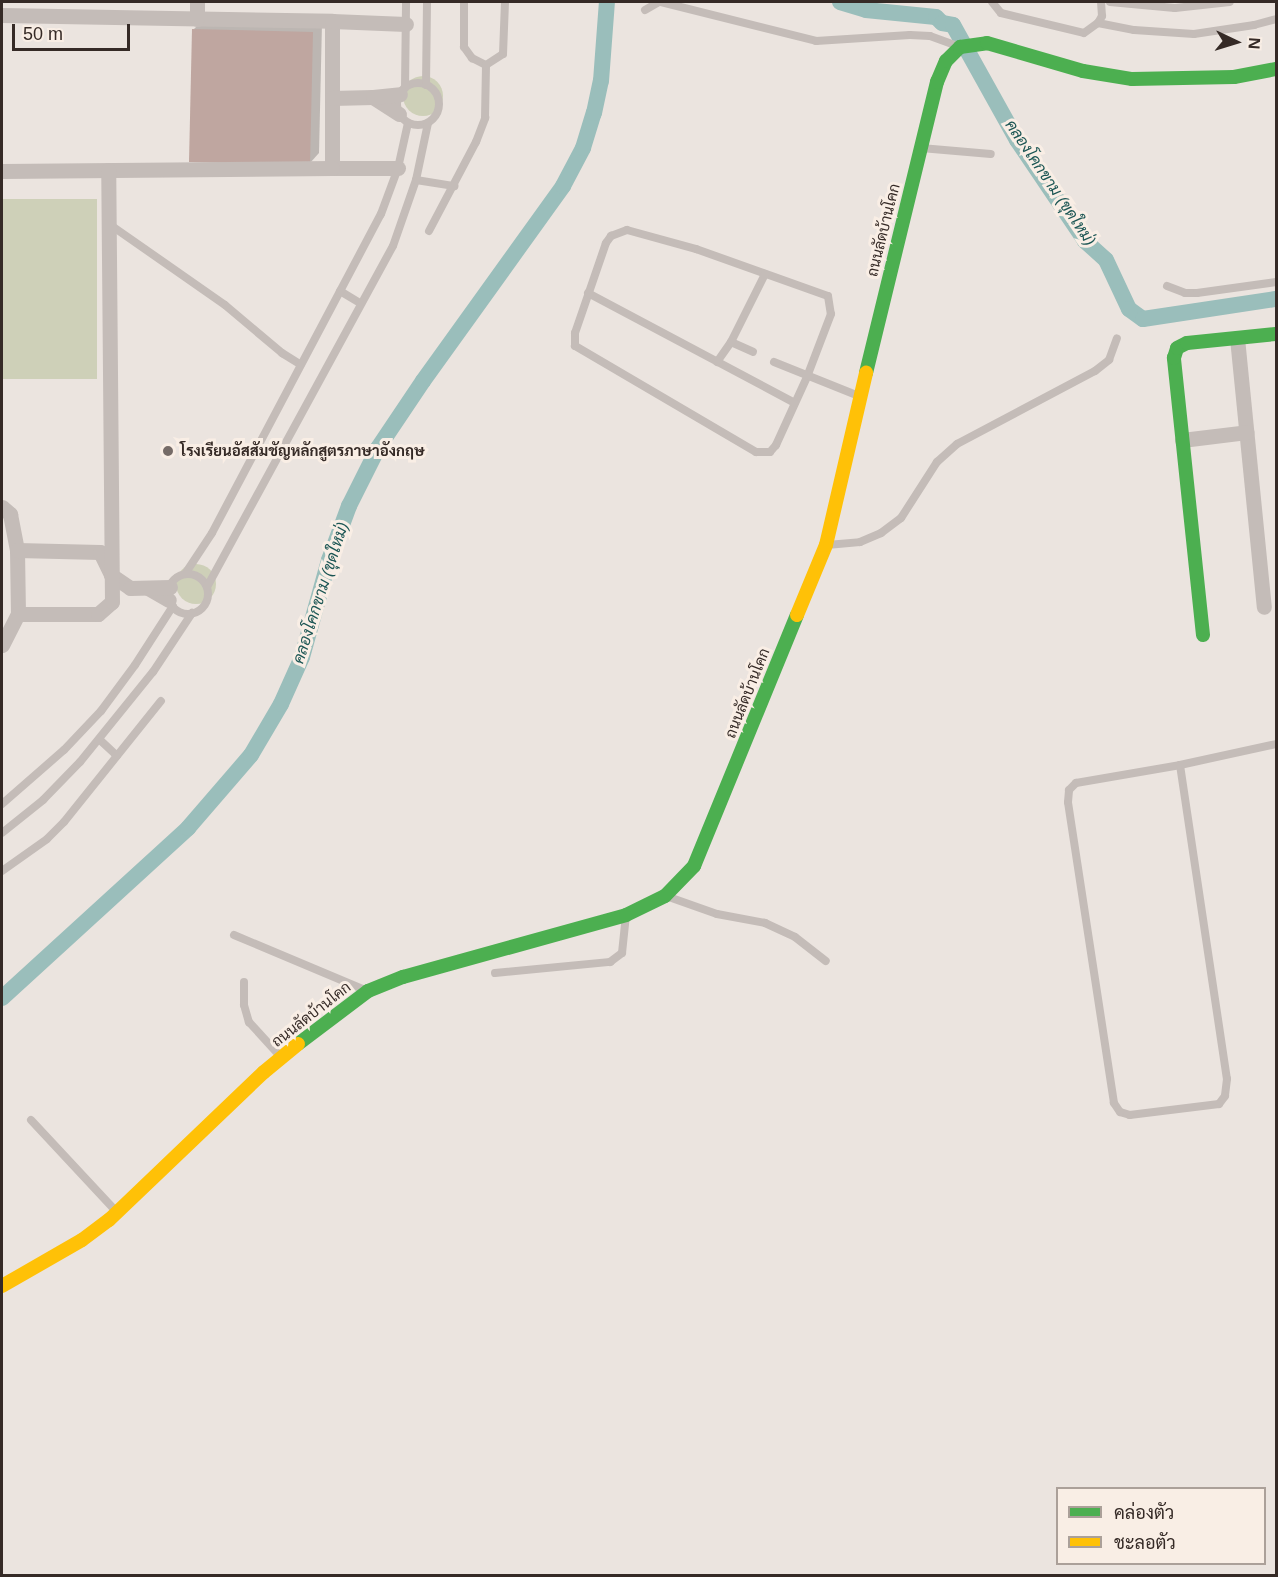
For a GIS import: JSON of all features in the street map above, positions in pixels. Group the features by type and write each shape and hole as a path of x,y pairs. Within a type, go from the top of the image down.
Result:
{"street":[{"path":"197,2 197,18"},
{"path":"2,15 406,24"},
{"path":"332,21 332,168"},
{"path":"960,47 987,43 1083,71 1132,78 1234,77 1276,69"},
{"name":"ถนนลัดบ้านโคก","path":"2,1286 82,1240 117,1212 282,1058 339,1011 368,991 403,977 626,915 665,896 694,866 826,545 937,82 946,61 960,47"},
{"path":"332,98 373,97 402,91"},
{"path":"373,97 404,118"},
{"path":"2,171 398,168"},
{"path":"108,170 112,602"},
{"path":"1203,635 1174,358 1177,348 1187,343 1276,334"},
{"path":"1237,338 1264,607"},
{"path":"1182,440 1247,432"},
{"path":"2,507 9,514 17,550 18,614 2,645"},
{"path":"17,550 100,552 111,575 130,588 148,588 170,598"},
{"path":"18,614 98,614 130,588"}],"lane":[{"path":"2,804 64,750 101,711 135,665 170,598 173,581 184,574 212,533 381,214 398,168 404,118 398,100 402,91 406,2"},
{"path":"207,587 393,246 416,180 428,123 438,108 438,99 426,85 427,2"},
{"path":"464,2 464,47 472,58 486,65"},
{"path":"486,65 503,54 505,2"},
{"path":"645,10 660,2 816,41 910,35 930,36 960,47"},
{"path":"992,2 1002,13 1064,30 1084,33 1098,23 1101,15 1101,2"},
{"path":"1110,2 1175,8 1230,2"},
{"path":"1098,23 1134,30 1194,34 1254,25 1276,19"},
{"path":"429,231 455,186 485,118 486,65"},
{"path":"402,91 415,84 426,85"},
{"path":"404,118 415,125 428,123"},
{"path":"920,148 991,154"},
{"path":"416,180 455,186"},
{"path":"109,224 225,305 282,353 301,365"},
{"path":"627,230 696,249 828,296 831,314 807,377 776,445 770,452 756,452 575,346 574,333 588,293 606,243 611,236 627,230"},
{"path":"717,362 730,342 765,274"},
{"path":"1167,286 1185,293 1197,293 1276,282"},
{"path":"340,291 360,303"},
{"path":"588,293 795,403"},
{"path":"826,545 860,542 880,533 901,518 937,462 957,444 1095,371 1109,360 1118,338"},
{"path":"730,342 753,352"},
{"path":"774,362 807,377 860,396"},
{"path":"2,833 42,800 100,740 153,672 192,613 204,606 208,594 207,587 198,576 184,574"},
{"path":"170,598 184,613 192,613"},
{"path":"2,871 47,839 86,797 161,701"},
{"path":"100,740 117,756"},
{"path":"1180,765 1227,1079 1225,1096 1219,1104 1130,1115 1120,1112 1114,1103 1068,802 1070,790 1076,783 1180,765 1276,744"},
{"path":"665,896 717,914 765,923 795,937 826,961"},
{"path":"495,973 610,962 622,953 626,915"},
{"path":"234,935 368,991"},
{"path":"244,982 244,1005 249,1022 282,1058"},
{"path":"32,1120 117,1212"}],"green space":[{"path":"423,76 431,77 437,82 442,88 442,104 437,110 431,115 423,116 415,115 409,110 404,104 403,96 404,88 409,82 415,77"},
{"path":"2,199 97,199 97,379 2,379"},
{"path":"196,564 204,565 210,570 215,576 215,592 210,598 204,603 196,604 188,603 182,598 177,592 176,584 177,576 182,570 188,565"}],"building":[{"path":"192,29 313,32 310,165 189,162"}],"waterway":[{"name":"คลองโคกขาม (ขุดใหม่)","path":"2,998 188,828 251,755 281,704 302,657 329,560 349,506 378,448 423,381 563,186 583,148 601,81 607,2"},
{"name":"คลองโคกขาม (ขุดใหม่)","path":"840,2 866,10 936,17 942,23 953,25 1017,140 1085,241 1106,260 1129,309 1143,319 1276,299"}],"traffic: fast":[{"path":"866,373 937,82 946,61 960,47 987,43 1083,71 1132,79 1234,77 1276,69"},
{"path":"1203,635 1174,358 1177,348 1187,343 1276,334"},
{"path":"298,1044 368,991 403,977 626,915 665,896 694,866 797,615"}],"traffic: slow":[{"path":"797,615 826,545 866,373"},
{"path":"2,1286 82,1240 109,1220 264,1072 298,1044"}],"place":[{"name":"โรงเรียนอัสสัมชัญหลักสูตรภาษาอังกฤษ","path":"168,451"}]}
